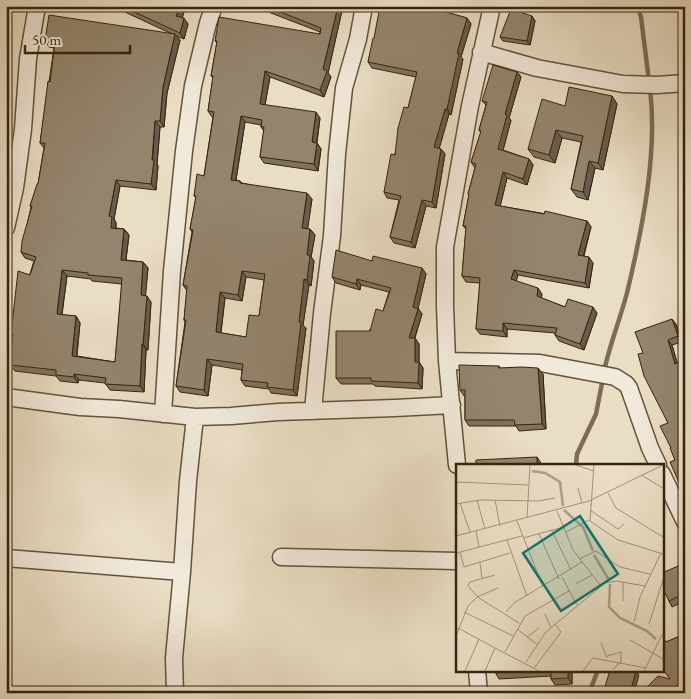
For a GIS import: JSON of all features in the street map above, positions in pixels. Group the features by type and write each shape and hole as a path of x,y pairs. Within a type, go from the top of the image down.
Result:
{"street":[{"path":"6,228 15,188 23,129 28,60 37,6"},
{"path":"163,414 172,271 184,151 193,86 208,22 214,6"},
{"path":"313,411 322,313 332,236 337,154 344,88 358,39 364,6"},
{"path":"457,464 447,361 445,247 458,167 492,6"},
{"path":"481,52 537,68 623,84 657,85 685,83"},
{"path":"447,361 540,364 615,377 629,388 658,464"},
{"path":"6,397 80,407 194,417 452,405"},
{"path":"175,693 174,658 194,417"},
{"path":"664,478 685,522"},
{"path":"6,558 182,572"},
{"path":"281,558 456,561"},
{"path":"477,672 479,693"}],"building":[{"path":"121,6 180,6 176,16 184,18 180,33"},
{"path":"265,6 338,6 323,69 327,71 320,90 265,71 260,104 316,112 312,142 317,143 314,164 260,157 264,127 261,127 262,120 241,116 231,180 307,193 302,228 310,229 307,255 310,255 307,280 304,279 293,390 267,387 268,383 241,380 243,364 207,359 204,390 176,386 186,320 184,320 187,286 183,285 193,230 190,229 196,196 194,196 197,174 204,176 214,112 208,111 219,17 320,34 321,28","holes":["242,271 265,274 259,316 249,315 246,337 216,332 220,292 238,295"]},
{"path":"380,6 437,6 436,9 467,18 457,53 459,53 447,109 445,109 434,147 441,149 432,202 422,200 411,242 390,237 401,196 384,192 391,154 395,155 398,128 404,107 408,108 417,72 368,62"},
{"path":"511,9 532,16 527,41 500,37"},
{"path":"49,15 175,34 163,87 160,121 155,121 151,184 116,180 109,216 112,217 111,228 124,229 121,260 143,262 141,295 147,296 140,386 105,384 106,378 74,374 74,377 56,375 56,370 10,365 13,334 11,334 18,271 30,275 36,257 21,252 22,241 32,206 30,206 38,184 45,143 40,143 55,42 45,41","holes":["62,270 88,273 88,275 122,278 115,362 72,356 76,316 57,314"]},
{"path":"493,65 517,72 505,114 507,115 498,149 529,159 523,179 503,172 495,205 544,214 545,211 587,221 578,255 589,257 585,283 514,270 511,279 538,288 537,296 565,307 568,299 593,307 580,344 555,335 557,328 503,323 503,331 476,329 480,278 462,276 466,226 463,226 468,194 476,164 471,162 481,131 479,130 487,102 482,101"},
{"path":"569,87 612,96 598,163 589,161 583,192 571,189 583,136 556,130 549,155 528,149 542,99 565,106"},
{"path":"336,250 372,261 373,256 422,268 413,307 418,309 409,338 415,338 415,362 419,362 418,383 371,381 371,378 336,378 336,331 370,331 376,309 383,311 391,288 357,279 356,284 332,277"},
{"path":"672,319 678,336 668,340 675,364 682,360 685,365 685,486 681,487 670,462 675,460 671,448 660,426 668,423 644,376 638,354 643,353 635,332"},
{"path":"459,365 538,368 542,424 515,425 514,420 465,420 465,390 460,390"},
{"path":"537,457 537,464 476,464 476,460"},
{"path":"685,563 685,605 681,595 669,601 664,591 664,572"},
{"path":"685,634 685,666 682,667 685,671 685,684 674,691 676,693 641,693 658,676 670,679 664,671 664,641 666,642"},
{"path":"551,672 568,672 568,678 551,679"},
{"path":"609,672 636,672 630,693 612,693 604,690"}],"waterway":[{"path":"637,6 641,17 649,81"},
{"path":"604,371 627,293 643,218 652,139 650,89"},
{"path":"576,464 577,454 596,414 603,378"},
{"path":"589,693 597,672"}]}
